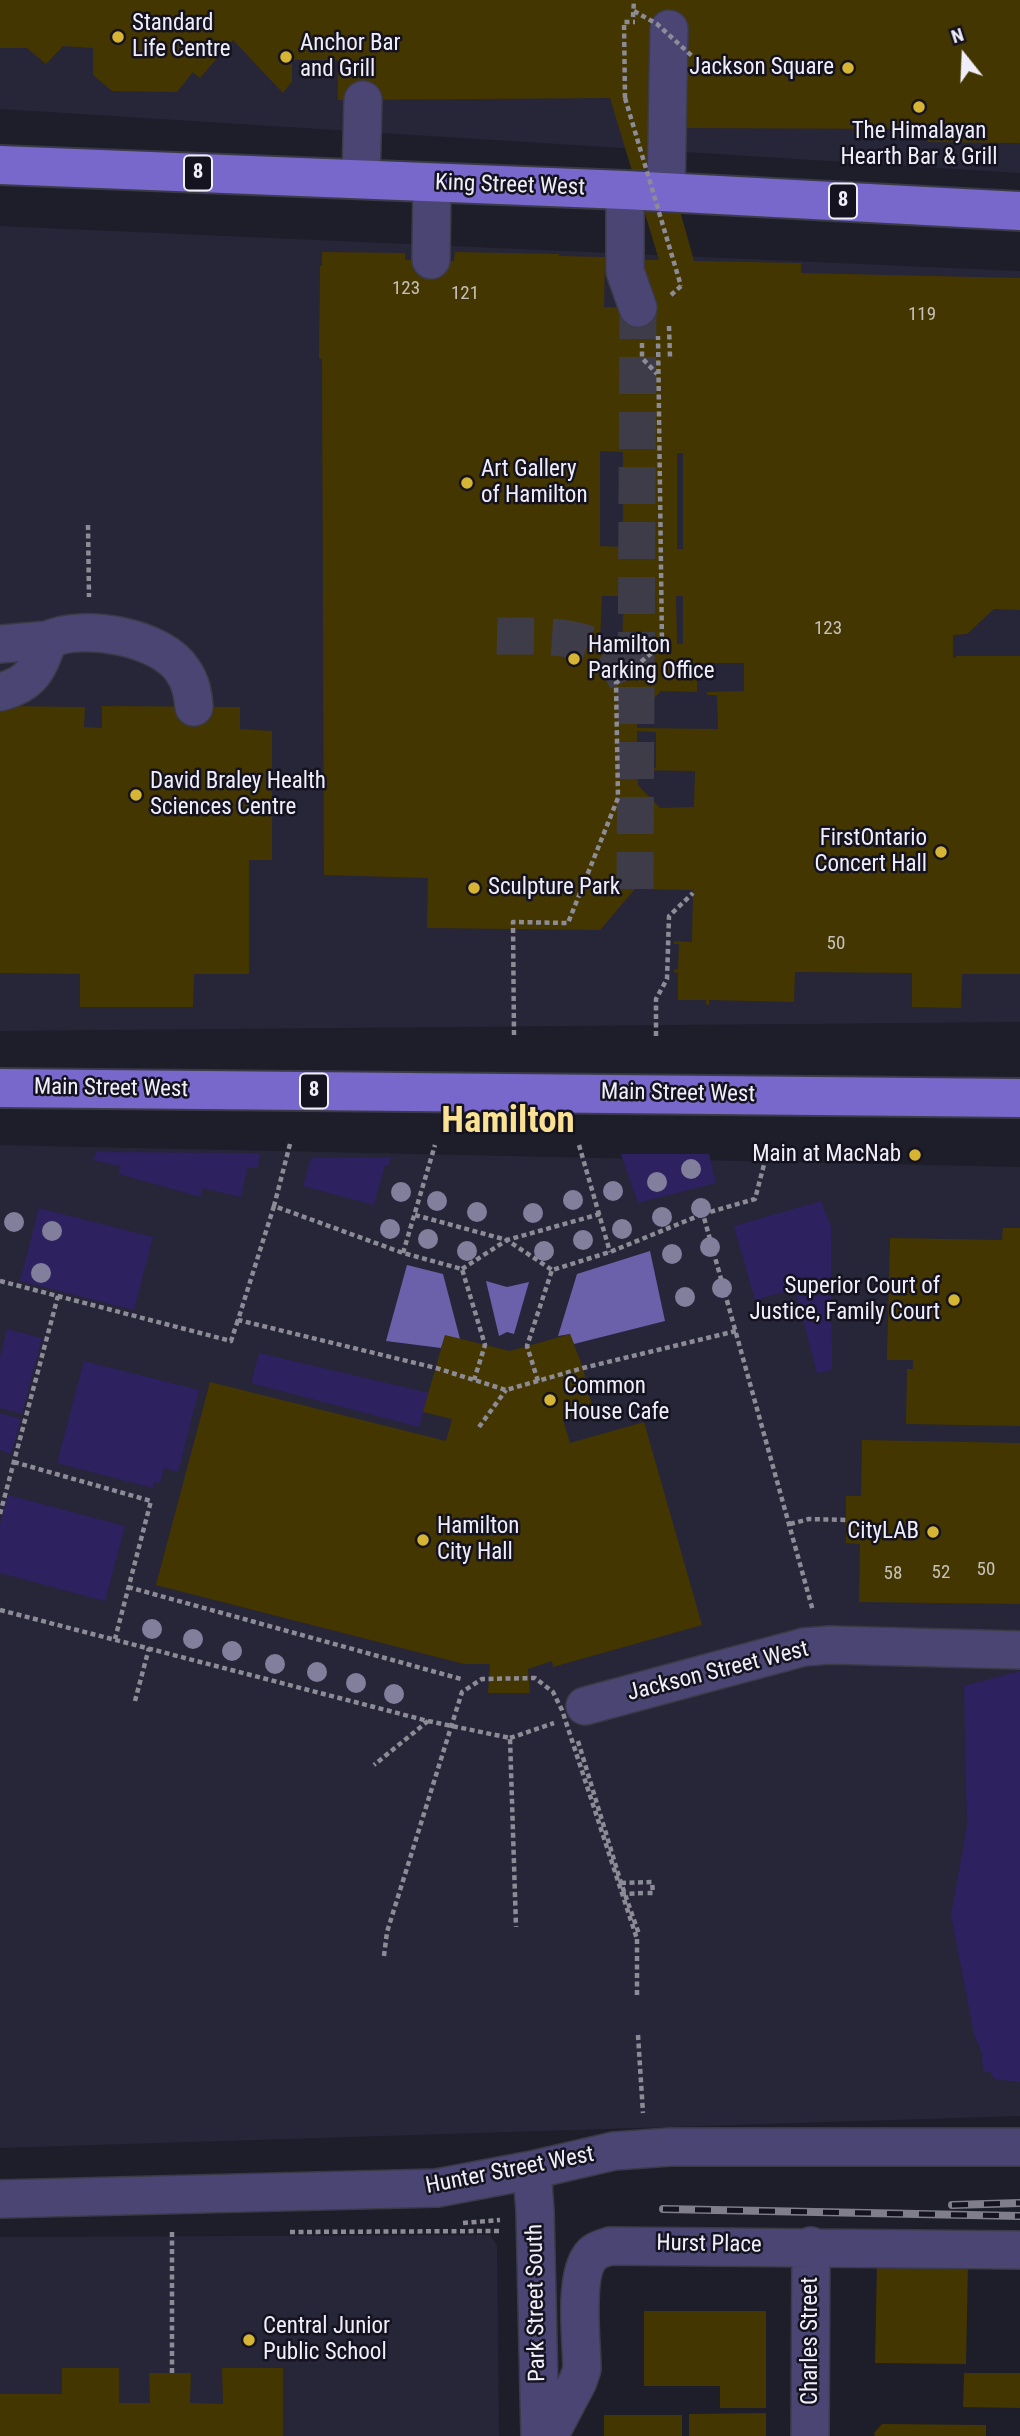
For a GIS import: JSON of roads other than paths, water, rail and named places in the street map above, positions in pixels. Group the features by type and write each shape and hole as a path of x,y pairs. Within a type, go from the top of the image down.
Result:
{"main road":[{"name":"King Street West","path":"0,165 625,190 1020,211"},
{"name":"Main Street West","path":"0,1088 1020,1098"}],"street":[{"path":"666,192 669,29"},
{"path":"360,179 363,100"},
{"path":"430,260 432,183"},
{"path":"625,190 625,271 639,322"},
{"path":"0,644 48,640 60,634 90,632 116,635 142,643 165,654 182,669 192,688 194,707"},
{"path":"0,692 28,680 38,668 48,640"},
{"name":"Jackson Street West","path":"585,1706 804,1647 1020,1650"},
{"name":"Hunter Street West","path":"0,2199 437,2188 614,2151 670,2147 1020,2147"},
{"name":"Park Street South","path":"532,2170 540,2436"},
{"name":"Hurst Place","path":"549,2436 582,2369 581,2286 584,2267 593,2253 610,2246 1020,2250"},
{"name":"Charles Street","path":"810,2436 811,2246"}],"tunnel":[{"path":"635,889 638,308"},
{"path":"497,636 543,636 588,644 614,660 636,698"}],"railway":[{"path":"952,2205 1020,2203"},
{"path":"663,2209 1020,2216"}],"place":[{"name":"Standard Life Centre","path":"118,37"},
{"name":"Anchor Bar and Grill","path":"286,57"},
{"name":"Jackson Square","path":"848,68"},
{"name":"The Himalayan Hearth Bar & Grill","path":"919,107"},
{"name":"Art Gallery of Hamilton","path":"467,483"},
{"name":"Hamilton Parking Office","path":"574,659"},
{"name":"David Braley Health Sciences Centre","path":"136,795"},
{"name":"FirstOntario Concert Hall","path":"941,852"},
{"name":"Sculpture Park","path":"474,888"},
{"name":"Main at MacNab","path":"915,1155"},
{"name":"Superior Court of Justice, Family Court","path":"954,1300"},
{"name":"Common House Cafe","path":"550,1400"},
{"name":"CityLAB","path":"933,1532"},
{"name":"Hamilton City Hall","path":"423,1540"},
{"name":"Central Junior Public School","path":"249,2340"}],"district":[{"name":"Hamilton","path":"508,1123"}]}
